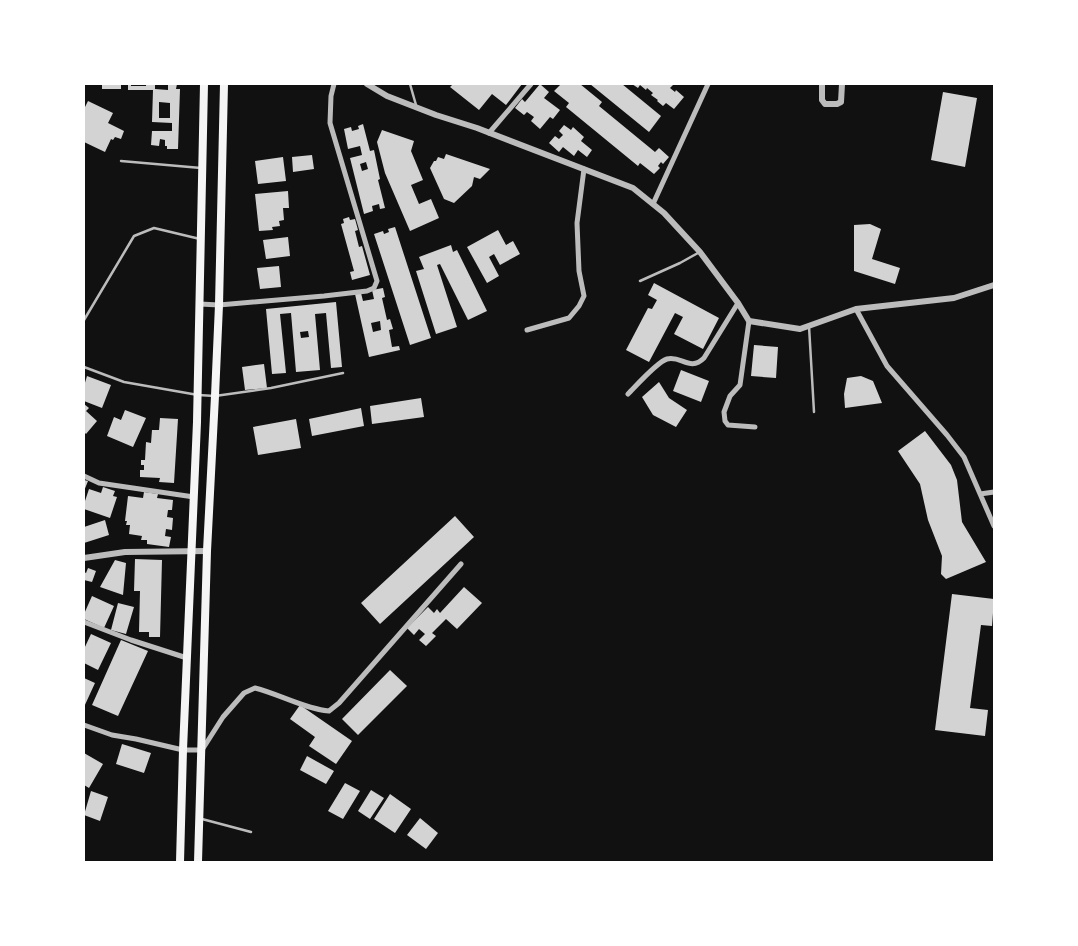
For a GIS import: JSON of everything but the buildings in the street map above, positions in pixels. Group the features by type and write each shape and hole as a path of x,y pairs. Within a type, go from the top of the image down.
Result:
{"main road":[{"path":"180,862 198,395 204,84"},
{"path":"198,862 224,84"}],"street":[{"path":"200,304 218,305 324,296 367,291 374,288 377,281 330,123 331,96 334,84"},
{"path":"367,84 387,96 633,188 664,213 700,252 750,321 740,385 730,396 724,412 725,421 728,426 755,427"},
{"path":"489,133 531,84"},
{"path":"653,204 708,84"},
{"path":"822,84 823,102 825,104 836,104 841,102 842,99 842,84"},
{"path":"527,330 569,318 579,306 584,296 579,271 577,223 584,169"},
{"path":"750,321 800,330 856,309 954,298 994,285"},
{"path":"628,394 655,367 666,359 676,359 691,364 700,362 738,303"},
{"path":"856,309 887,366 947,434 964,457 994,526"},
{"path":"84,476 99,483 194,497"},
{"path":"980,494 994,492"},
{"path":"84,558 125,552 207,551"},
{"path":"84,725 112,735 136,738 183,750 202,750 223,717 244,693 255,688 318,710 329,711 339,703 460,564"},
{"path":"84,622 187,658"}],"lane":[{"path":"410,84 416,106"},
{"path":"121,161 202,168"},
{"path":"84,320 134,236 154,228 201,239"},
{"path":"640,281 680,264 700,252"},
{"path":"809,326 814,412"},
{"path":"84,367 124,382 198,395 215,396 271,388 343,373"},
{"path":"200,818 251,832"}]}
